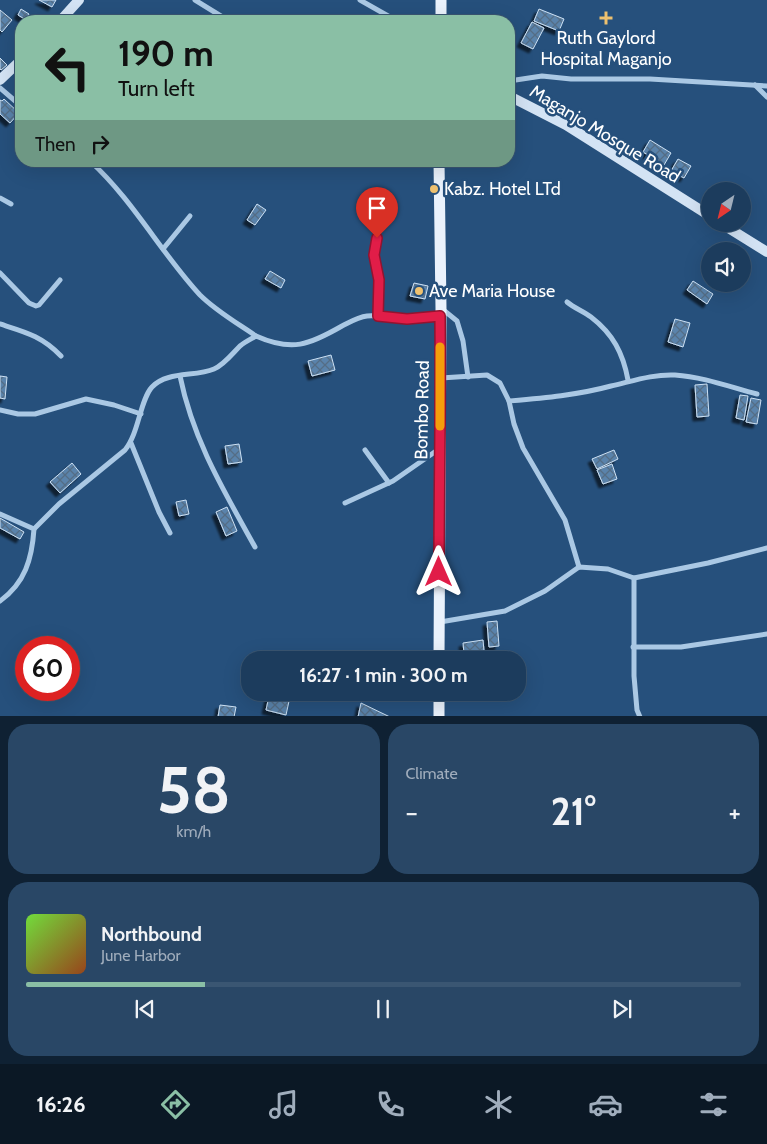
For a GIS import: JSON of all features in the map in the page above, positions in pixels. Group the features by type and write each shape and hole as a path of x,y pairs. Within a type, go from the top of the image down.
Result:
{"main road":[{"path":"441,0 441,15"},
{"name":"Bombo Road","path":"439,167 441,378 439,651"},
{"path":"438,716 439,701"}],"street":[{"path":"65,15 79,0"},
{"path":"195,0 219,15"},
{"path":"360,0 386,15"},
{"path":"0,80 15,66"},
{"path":"515,81 542,76 650,79 767,86"},
{"path":"755,86 767,97"},
{"path":"0,88 15,101"},
{"name":"Maganjo Mosque Road","path":"515,99 566,125 701,210"},
{"path":"97,167 127,202 201,296 256,336 272,343 298,345 321,337 356,319 366,316 407,319 440,312 457,321 463,340 468,377"},
{"path":"0,198 11,204"},
{"path":"163,249 190,216"},
{"path":"378,316 379,280 374,255 380,221"},
{"path":"735,232 767,252"},
{"path":"0,273 29,303 36,306 39,305 60,280"},
{"path":"567,302 589,315 606,330 623,358 628,380"},
{"path":"0,324 36,337 49,344 61,356"},
{"path":"0,601 17,585 28,565 33,551 34,529 59,504 118,458 131,443 146,398 152,388 161,380 214,369 242,344 256,336"},
{"path":"441,378 468,377 481,374 493,377 500,383 509,401 519,437 565,520 579,567"},
{"path":"509,401 578,393 611,386 628,380 673,375 706,380 757,394"},
{"path":"180,376 193,425 202,446 216,477 255,547"},
{"path":"0,410 18,414 35,414 86,399 114,404 141,414"},
{"path":"131,443 159,512 170,533"},
{"path":"344,503 389,483 426,459 439,448"},
{"path":"365,450 389,483"},
{"path":"0,514 34,529"},
{"path":"439,622 505,611 545,591 579,567 608,569 634,578 708,563 767,548"},
{"path":"634,578 634,676 637,710 640,716"},
{"path":"633,647 681,647 767,634"}],"building":[{"path":"39,0 56,0 52,7"},
{"path":"21,9 29,14 28,15 18,15"},
{"path":"539,9 564,19 559,31 534,21"},
{"path":"0,10 12,20 2,32 0,30"},
{"path":"532,22 544,28 533,49 521,43"},
{"path":"0,58 7,65 1,70 0,69"},
{"path":"4,99 15,109 15,117 10,123 0,114 0,100"},
{"path":"650,140 671,153 664,165 643,152"},
{"path":"678,159 691,166 684,178 671,171"},
{"path":"257,204 266,210 255,225 247,220"},
{"path":"270,271 285,280 281,288 265,279"},
{"path":"693,281 701,286 701,292 713,294 707,304 687,290"},
{"name":"Ave Maria House","path":"414,283 428,286 425,299 410,296"},
{"path":"675,319 690,323 683,347 668,342"},
{"path":"331,355 335,370 312,376 308,361"},
{"path":"0,376 7,377 5,399 0,398"},
{"path":"707,384 709,416 697,417 695,385"},
{"path":"740,395 748,396 744,420 736,418"},
{"path":"751,398 761,400 757,424 746,422"},
{"path":"239,444 242,462 228,464 225,446"},
{"path":"614,450 618,459 597,469 592,459"},
{"path":"72,463 81,474 60,493 50,482"},
{"path":"612,464 617,479 603,484 597,470"},
{"path":"186,500 189,514 179,516 176,502"},
{"path":"227,507 237,531 226,536 216,512"},
{"path":"0,518 24,532 20,539 0,528"},
{"path":"497,621 499,646 489,647 487,622"},
{"path":"483,640 484,651 464,651 463,643"},
{"path":"268,701 289,701 286,715 266,710"},
{"path":"361,703 388,716 358,716"},
{"path":"220,705 236,707 234,716 218,716"}],"slow traffic":[{"path":"440,347 440,426"}],"place":[{"name":"Ruth Gaylord Hospital Maganjo","path":"606,18"},
{"name":"Kabz. Hotel LTd","path":"434,189"},
{"name":"Ave Maria House","path":"419,291"}],"route":[{"path":"377,238 374,255 379,280 378,316 407,319 440,316 439,572"}]}
